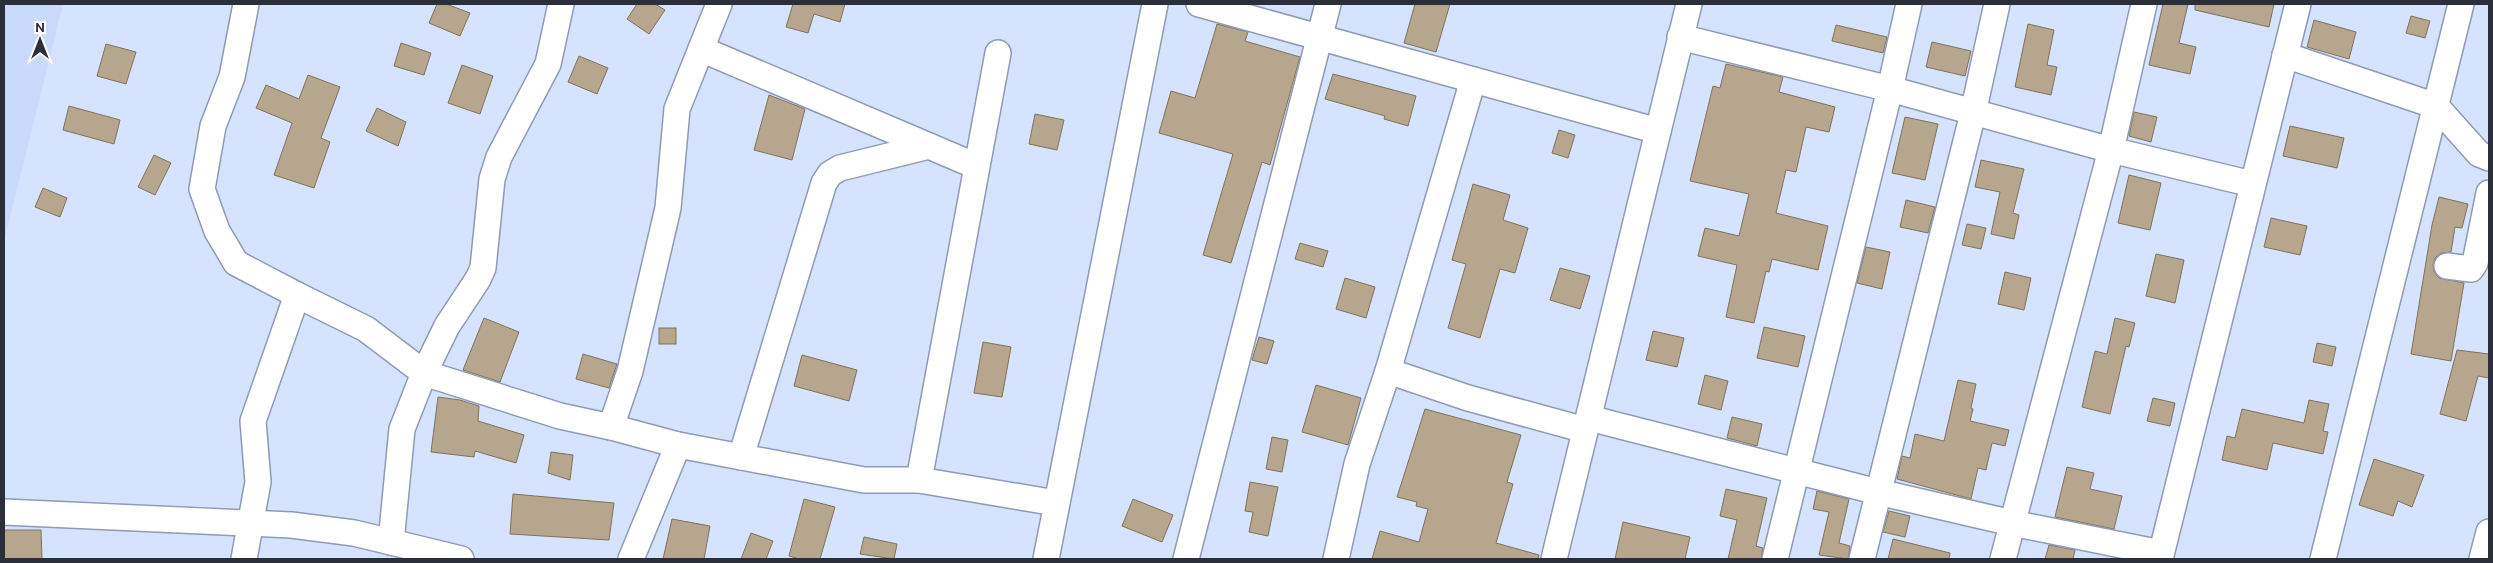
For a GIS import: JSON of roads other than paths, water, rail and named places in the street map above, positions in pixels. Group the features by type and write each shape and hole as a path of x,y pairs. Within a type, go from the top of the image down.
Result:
{"street":[{"path":"246,4 232,77 213,126 202,189 217,231 236,263 366,329 424,373 560,416 678,445 864,480 919,480 1056,502"},
{"path":"400,549 402,429 424,373 447,326 478,279 483,268 492,179 499,157 548,64 561,4"},
{"path":"611,427 630,372 668,208 677,109 719,4"},
{"path":"1046,559 1155,4"},
{"path":"1199,4 1658,131"},
{"path":"1186,559 1328,4"},
{"path":"1554,559 1689,4"},
{"path":"1774,559 1890,89 1909,4"},
{"path":"1862,559 1973,113 1997,4"},
{"path":"2003,559 2111,150 2144,4"},
{"path":"1388,372 1468,398 1797,470 1878,492 2160,556 2298,4"},
{"path":"2323,559 2461,4"},
{"path":"1680,37 1890,89 2111,150 2252,184"},
{"path":"701,49 976,166"},
{"path":"919,480 998,53"},
{"path":"2285,55 2436,106 2479,154 2489,158"},
{"path":"1336,559 1357,464 1388,372 1473,80"},
{"path":"741,457 824,183 830,174 840,168 929,146"},
{"path":"2446,266 2471,269 2475,263 2489,193"},
{"path":"244,559 258,482 253,421 297,295"},
{"path":"632,559 678,445"},
{"path":"4,512 251,522 354,533 400,549 462,559"},
{"path":"2482,559 2489,532"}]}
